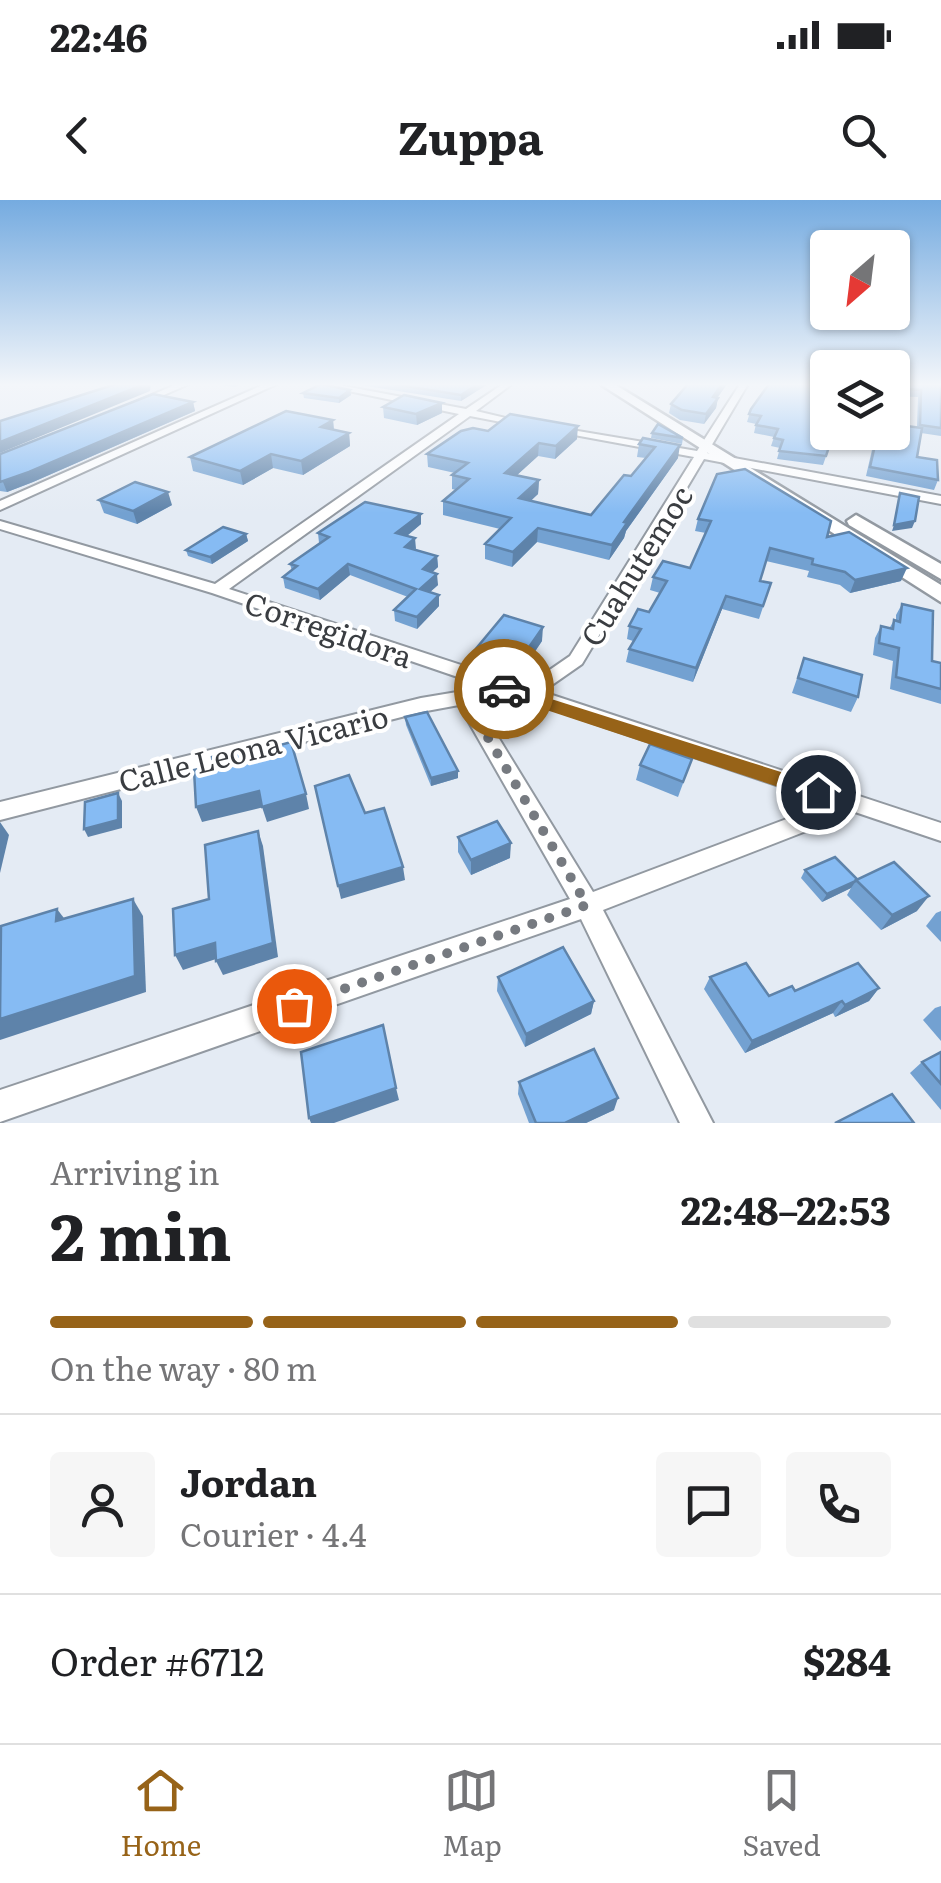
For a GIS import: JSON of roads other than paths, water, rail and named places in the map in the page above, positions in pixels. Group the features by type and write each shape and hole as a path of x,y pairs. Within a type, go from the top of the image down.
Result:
{"main road":[{"path":"676,427 708,447 766,467 941,574"},
{"path":"682,427 726,460 941,596"}],"street":[{"path":"0,506 176,427"},
{"path":"217,590 446,427"},
{"path":"566,427 708,447"},
{"name":"Cuahutemoc","path":"507,689 542,683 576,660 719,427"},
{"path":"726,460 941,500"},
{"name":"Corregidora","path":"0,525 217,590 941,832"},
{"name":"Calle Leona Vicario","path":"0,811 507,689"},
{"path":"464,697 587,905 696,1123"},
{"path":"0,1106 587,905 852,804"}]}
